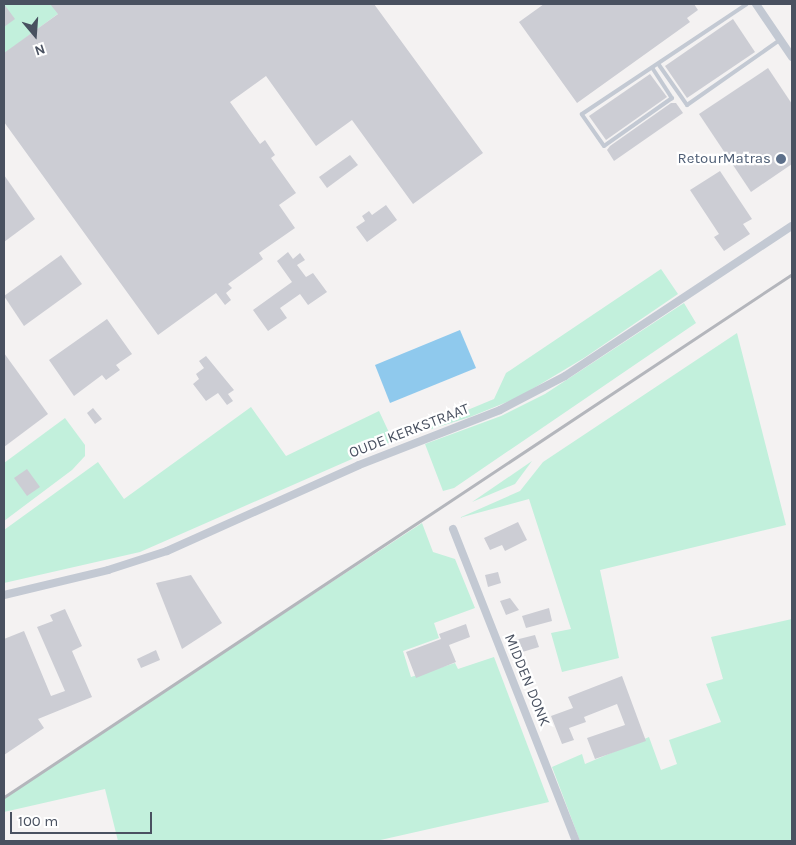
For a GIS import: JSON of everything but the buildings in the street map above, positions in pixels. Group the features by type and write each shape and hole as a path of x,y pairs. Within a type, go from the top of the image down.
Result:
{"street":[{"path":"756,4 792,57"},
{"name":"OUDE KERKSTRAAT","path":"4,594 108,570 167,551 359,464 509,406 566,376 792,226"},
{"name":"MIDDEN DONK","path":"453,529 576,841"}],"lane":[{"path":"652,69 747,4"},
{"path":"659,65 687,105 780,40"},
{"path":"650,66 652,69 672,98 604,146 582,114 650,66"}],"green space":[{"path":"4,4 53,4 59,13 4,54"},
{"path":"661,269 678,294 584,358 519,397 470,417 393,441 494,399 506,373"},
{"path":"684,303 696,323 454,488 443,491 425,444 501,416 545,394"},
{"path":"737,333 786,525 600,570 619,658 562,672 551,633 571,629 529,499 459,518 520,491 543,462"},
{"path":"251,407 286,456 379,411 393,441 140,552 4,583 4,530 98,462 124,499"},
{"path":"65,418 85,445 85,456 72,470 4,521 4,463"},
{"path":"532,461 515,484 472,502"},
{"path":"422,523 433,552 455,559 475,608 434,623 439,638 403,651 411,677 455,663 458,669 494,657 549,802 376,841 118,841 105,789 4,812 4,797"},
{"path":"792,619 792,841 580,841 552,767 582,754 585,764 649,737 661,770 677,764 669,740 721,722 706,684 723,679 711,637"}],"water":[{"path":"460,330 476,368 390,403 375,365"}],"railway":[{"path":"4,797 792,274"}],"place":[{"name":"RetourMatras","path":"781,159"}]}
